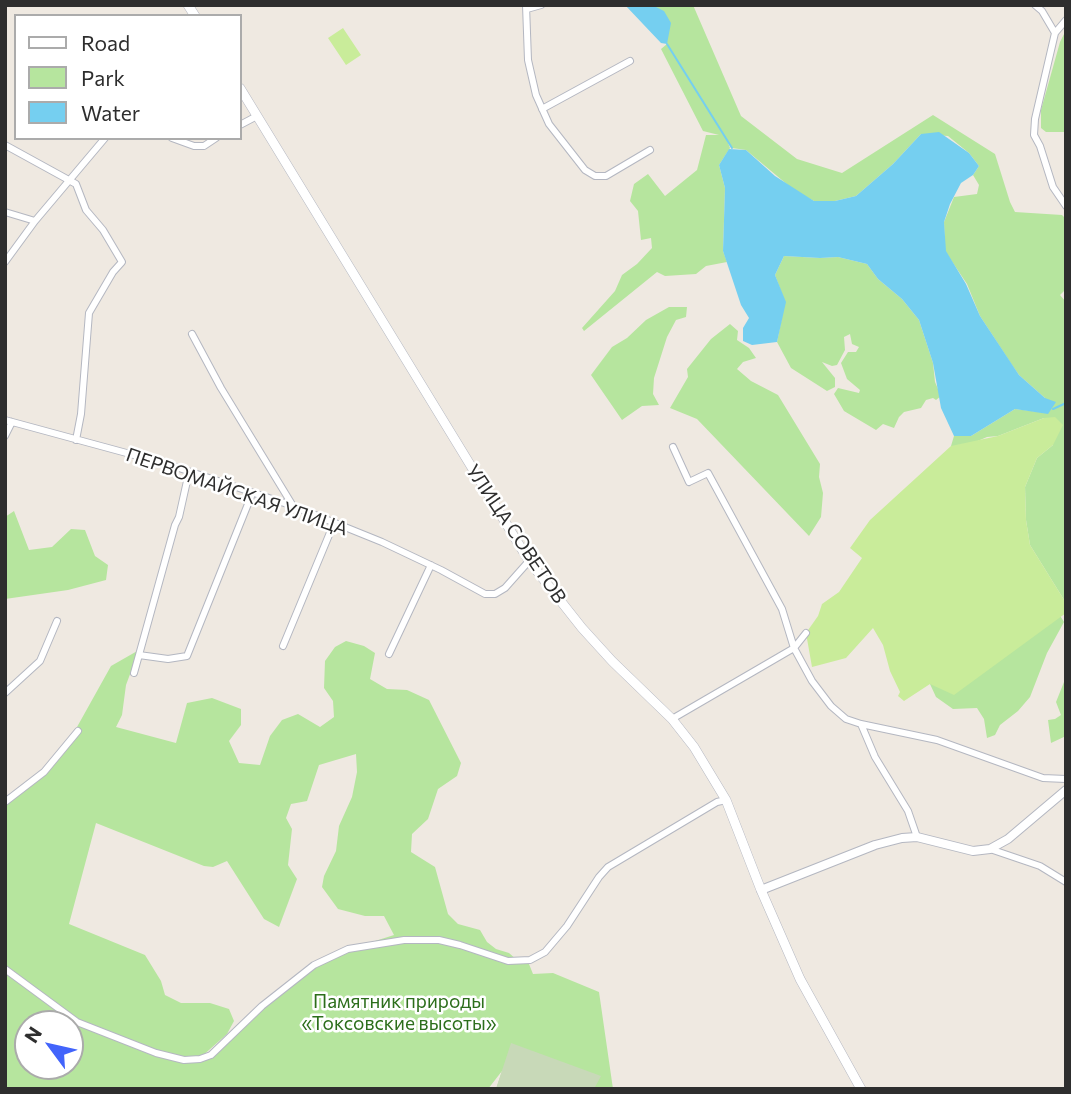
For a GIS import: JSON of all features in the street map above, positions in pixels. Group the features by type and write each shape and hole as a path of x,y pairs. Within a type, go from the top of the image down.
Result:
{"main road":[{"name":"УЛИЦА СОВЕТОВ","path":"242,91 529,561 591,638 672,719 694,747 726,800 800,979 861,1089"}],"street":[{"path":"541,5 527,7 528,60 537,95 549,124 585,170 595,176 606,176 650,150"},
{"path":"1035,5 1042,11 1055,33"},
{"path":"1066,20 1055,33 1035,119 1034,135 1053,187 1066,206"},
{"path":"542,108 630,61"},
{"path":"242,124 257,116"},
{"path":"5,262 35,221 103,140"},
{"path":"178,140 194,146 204,146 213,140"},
{"path":"5,145 76,184 86,210 103,230 122,262 113,272 89,313 81,414 76,440"},
{"path":"5,212 35,221"},
{"path":"192,334 221,388 293,506"},
{"path":"5,436 9,421"},
{"name":"ПЕРВОМАЙСКАЯ УЛИЦА","path":"9,421 189,472 293,506 432,565 485,594 495,594 505,588 529,561"},
{"path":"673,447 689,482 708,473 782,609 794,648 812,681 831,706 846,719 937,740 1043,778 1066,779"},
{"path":"134,673 174,524 179,517 189,472"},
{"path":"139,655 167,659 187,656 252,494"},
{"path":"283,646 334,523"},
{"path":"389,654 432,565"},
{"path":"5,693 40,661 57,621"},
{"path":"672,719 794,648 806,633"},
{"path":"861,724 875,757 908,811 918,837"},
{"path":"5,802 44,772 78,731"},
{"path":"761,890 875,845 902,838 918,837 973,851 990,849 1008,839 1066,789"},
{"path":"5,969 77,1022 156,1053 184,1060 200,1059 211,1055 262,1006 314,965 348,949 384,942 431,940 460,945 508,961 530,960 545,952 567,926 608,867 717,802 726,800"},
{"path":"990,849 1040,866 1066,882"}],"green space":[{"path":"652,5 693,5 741,116 797,159 842,173 933,115 995,154 1015,212 1062,215 1066,219 1066,289 1060,295 1066,302 1066,603 1030,545 1026,520 1025,487 1037,458 1053,445 1044,418 959,449 951,446 954,436 971,436 1015,409 1048,413 1045,398 1019,375 1012,365 980,316 967,284 945,251 944,222 954,197 977,194 979,185 973,175 979,166 969,153 948,136 921,134 893,164 856,196 835,201 814,201 795,191 746,150 732,148 727,140 730,148 719,165 725,188 723,251 727,262 706,266 696,274 665,276 657,272 584,331 582,328 615,291 622,275 652,248 651,238 641,240 638,211 630,201 634,184 648,174 665,196 697,170 706,135 719,135 703,131 661,49 667,44"},
{"path":"343,28 361,55 346,65 328,38"},
{"path":"1066,30 1066,132 1046,132 1041,128 1041,110 1060,42"},
{"path":"784,256 838,257 867,264 878,279 902,299 919,320 941,396 936,400 926,400 921,408 904,412 894,428 883,424 876,430 844,411 834,394 838,388 859,393 860,390 847,379 841,363 848,352 856,352 859,347 852,344 850,334 844,337 845,350 837,365 822,362 835,378 835,387 827,391 791,368 777,342 785,302 775,275"},
{"path":"669,307 687,307 686,317 676,320 667,337 654,378 653,394 659,405 642,406 622,420 591,375 612,347 627,338 646,320"},
{"path":"730,324 738,331 737,340 749,348 756,358 743,362 737,369 751,381 778,395 820,464 819,477 823,493 821,517 809,536 697,419 670,408 688,377 687,369 711,339"},
{"path":"1055,417 1063,425 1053,445 1037,458 1025,487 1026,520 1030,545 1066,603 1066,613 954,695 930,684 904,701 898,696 900,692 890,671 883,645 873,628 846,658 812,667 806,633 818,616 822,604 839,592 862,558 850,548 870,520 951,446 998,436 1044,418"},
{"path":"14,511 29,550 52,547 71,529 85,530 95,556 108,565 106,580 68,590 5,599 5,517"},
{"path":"1056,609 1064,622 1047,653 1030,697 1000,725 995,735 987,738 984,719 977,708 953,709 936,697 930,684"},
{"name":"Памятник природы «Токсовские высоты»","path":"346,641 364,646 375,653 370,679 387,689 407,690 429,700 461,763 457,776 438,789 428,819 412,834 411,852 435,867 448,914 458,924 480,930 487,942 517,960 527,959 533,974 553,973 599,992 613,1089 496,1089 502,1071 488,1089 5,1089 5,804 45,774 79,732 77,727 111,666 139,650 126,685 122,715 116,727 176,743 187,703 212,698 241,709 241,725 229,741 239,763 260,765 270,736 282,720 298,714 320,727 334,717 333,701 324,688 325,661 335,647","holes":["356,754 357,772 352,797 339,826 336,851 324,876 322,887 338,909 365,916 384,916 394,935 328,956 277,997 212,1058 200,1058 227,1034 234,1021 229,1009 210,1003 181,1003 165,995 161,981 145,955 69,924 96,823 204,866 213,867 227,861 264,919 279,927 297,879 288,865 292,829 286,818 291,804 307,801 319,765"]},
{"path":"1066,663 1066,736 1051,743 1048,720 1061,715 1056,702 1064,682"},
{"path":"511,1043 601,1076 594,1089 496,1089"}],"water":[{"path":"625,5 652,5 664,11 671,23 667,44 661,43"},
{"path":"939,132 969,153 979,166 973,175 961,183 950,204 944,222 946,251 966,284 980,316 1019,375 1045,398 1056,402 1048,414 1015,409 971,436 954,436 941,408 933,363 919,320 902,299 878,279 867,264 838,257 784,256 775,275 786,302 777,342 752,345 743,341 743,328 749,318 741,305 723,251 725,188 719,165 729,149 746,150 775,176 814,201 835,201 856,196 893,164 921,134"}],"waterway":[{"path":"667,44 732,148"},
{"path":"1053,409 1066,403"}]}
